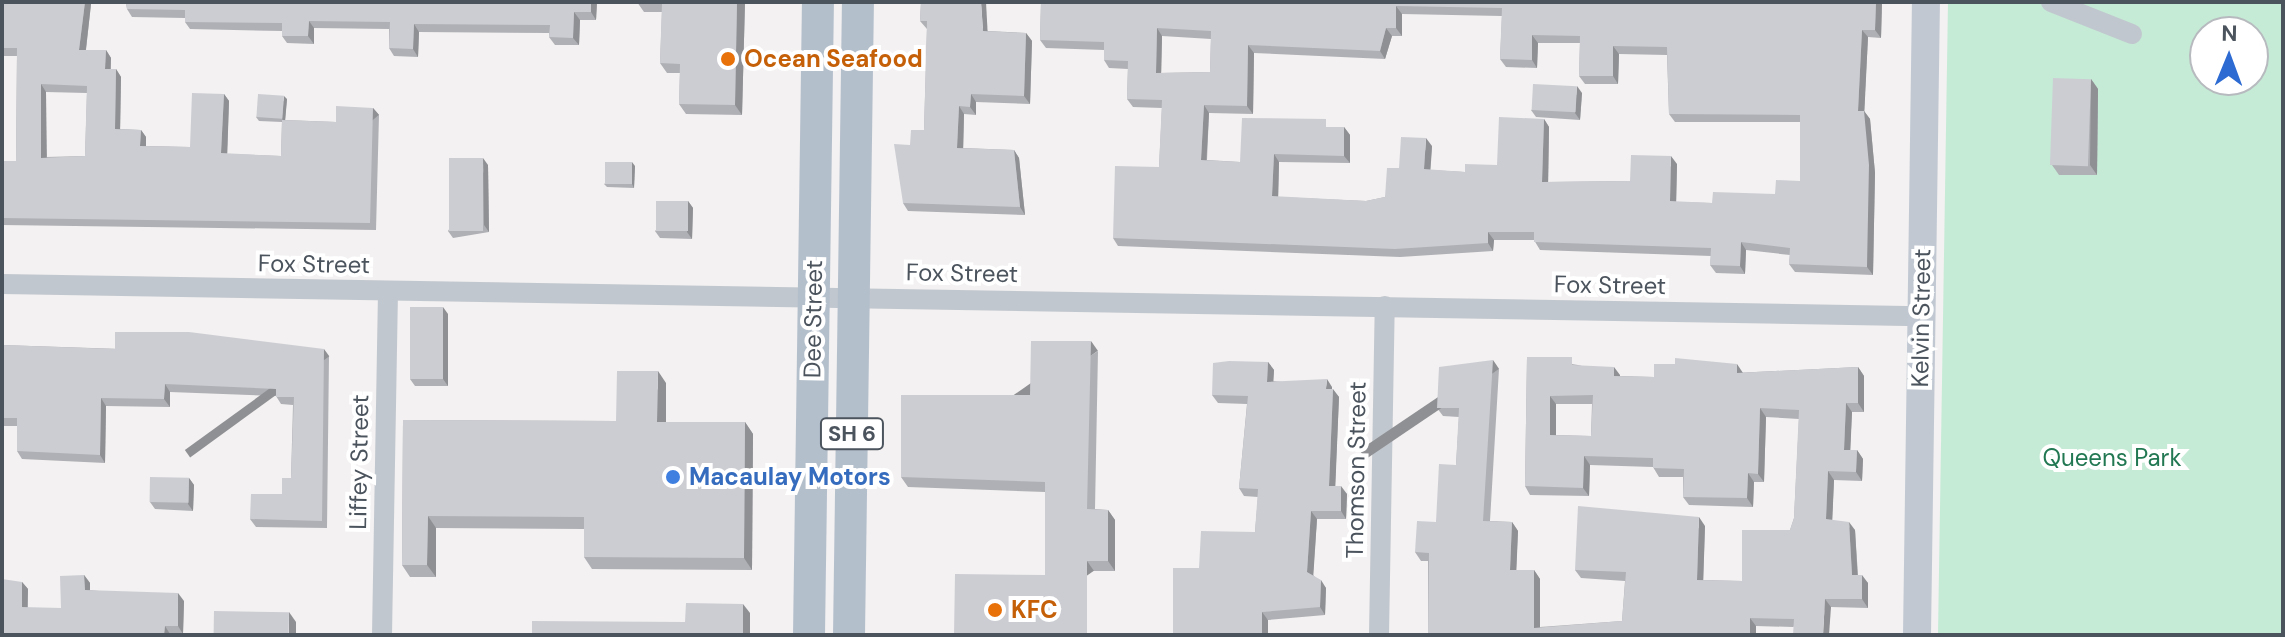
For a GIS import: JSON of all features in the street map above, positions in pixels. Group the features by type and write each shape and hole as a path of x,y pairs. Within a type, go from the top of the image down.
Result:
{"main road":[{"name":"Dee Street","path":"809,635 818,2"},
{"name":"Dee Street","path":"849,635 858,2"},
{"name":"Kelvin Street","path":"1917,635 1926,2"}],"street":[{"path":"2051,2 2132,34"},
{"name":"Fox Street","path":"2,284 1921,316"},
{"name":"Liffey Street","path":"382,635 388,291"},
{"name":"Thomson Street","path":"1379,635 1385,306"}],"green space":[{"name":"Queens Park","path":"1948,2 2283,2 2283,635 1938,635"}],"building":[{"path":"2,2 85,2 79,50 106,50 105,69 116,69 115,129 141,130 140,146 190,147 192,93 224,94 221,153 281,156 282,120 336,122 336,106 373,108 370,223 2,218 2,161 16,161 17,48 2,48","holes":["41,84 87,86 85,156 41,158"]},
{"path":"126,2 591,2 591,12 574,12 573,38 549,37 550,25 414,24 413,49 389,48 390,22 309,21 308,36 282,36 282,23 185,22 185,10 127,9"},
{"path":"640,2 737,2 735,105 679,104 680,64 660,63 662,3"},
{"path":"921,2 981,2 983,31 1026,33 1024,96 971,94 970,107 959,106 957,148 1014,150 1020,207 903,203 894,144 910,145 911,130 924,130 927,21 920,21"},
{"path":"1041,2 1876,2 1875,30 1862,30 1858,111 1864,111 1869,165 1867,267 1789,264 1790,248 1741,242 1740,266 1710,265 1711,248 1534,242 1534,232 1488,232 1488,243 1395,249 1113,238 1115,166 1159,167 1162,100 1127,99 1128,61 1104,60 1104,42 1040,40","holes":["1396,6 1502,8 1500,59 1532,60 1532,35 1580,36 1579,76 1613,76 1613,46 1667,47 1669,114 1800,115 1800,181 1776,180 1775,194 1713,192 1712,203 1670,201 1671,156 1631,155 1630,181 1542,182 1544,119 1499,117 1497,165 1465,164 1465,172 1424,169 1426,138 1401,137 1399,168 1387,168 1385,197 1366,201 1272,196 1274,154 1344,156 1344,127 1326,127 1326,119 1242,118 1240,162 1201,160 1204,105 1247,106 1248,45 1380,51 1386,28 1396,28","1157,28 1211,31 1210,72 1156,73"]},
{"path":"2053,78 2091,79 2088,166 2050,165"},
{"path":"1533,84 1577,86 1576,112 1532,110"},
{"path":"258,94 284,96 282,119 256,117"},
{"path":"449,158 483,158 483,231 449,231"},
{"path":"605,162 632,162 632,184 605,184"},
{"path":"656,201 688,201 688,231 656,231"},
{"path":"410,307 443,307 443,379 410,379"},
{"path":"115,332 189,332 324,349 322,521 250,519 251,494 282,494 282,478 291,478 294,397 276,397 276,389 165,384 164,399 101,398 100,455 17,451 17,418 2,418 2,345 115,349"},
{"path":"1031,341 1091,341 1087,509 1108,510 1108,561 1087,561 1087,635 954,635 955,574 1045,575 1045,482 901,477 901,395 1030,395"},
{"path":"1527,357 1572,357 1572,365 1614,367 1614,376 1654,377 1654,364 1675,364 1675,358 1737,364 1737,373 1858,367 1858,403 1846,403 1844,450 1857,450 1856,472 1828,471 1826,519 1849,522 1852,575 1862,575 1862,599 1825,599 1823,635 1793,635 1794,619 1750,618 1750,635 1428,635 1429,553 1415,552 1417,521 1436,522 1439,464 1456,465 1459,408 1437,408 1439,367 1493,360 1483,521 1512,522 1510,570 1534,570 1534,628 1622,621 1626,572 1575,570 1578,506 1699,517 1697,580 1742,581 1742,530 1790,530 1794,518 1799,410 1760,408 1758,474 1748,473 1747,498 1683,497 1684,469 1653,468 1653,458 1584,456 1583,488 1525,486","holes":["1593,395 1591,436 1550,435 1550,396"]},
{"path":"1268,362 1267,382 1327,379 1326,389 1333,389 1329,486 1341,486 1341,511 1311,511 1307,572 1321,580 1320,607 1262,612 1262,635 1173,635 1173,568 1199,568 1201,531 1255,532 1258,489 1239,488 1248,396 1212,395 1213,363"},
{"path":"617,371 658,371 657,422 745,422 744,558 584,557 584,517 428,516 427,565 402,565 403,420 616,421"},
{"path":"150,477 189,478 189,503 150,502"},
{"path":"84,575 85,590 178,593 178,626 165,626 164,635 2,635 2,579 22,582 22,607 61,608 60,576"},
{"path":"686,603 743,604 743,635 532,635 532,621 685,622"},
{"path":"214,611 289,612 289,635 214,635"}],"place":[{"name":"Ocean Seafood","path":"728,59"},
{"name":"Macaulay Motors","path":"673,477"},
{"name":"KFC","path":"995,610"}]}
